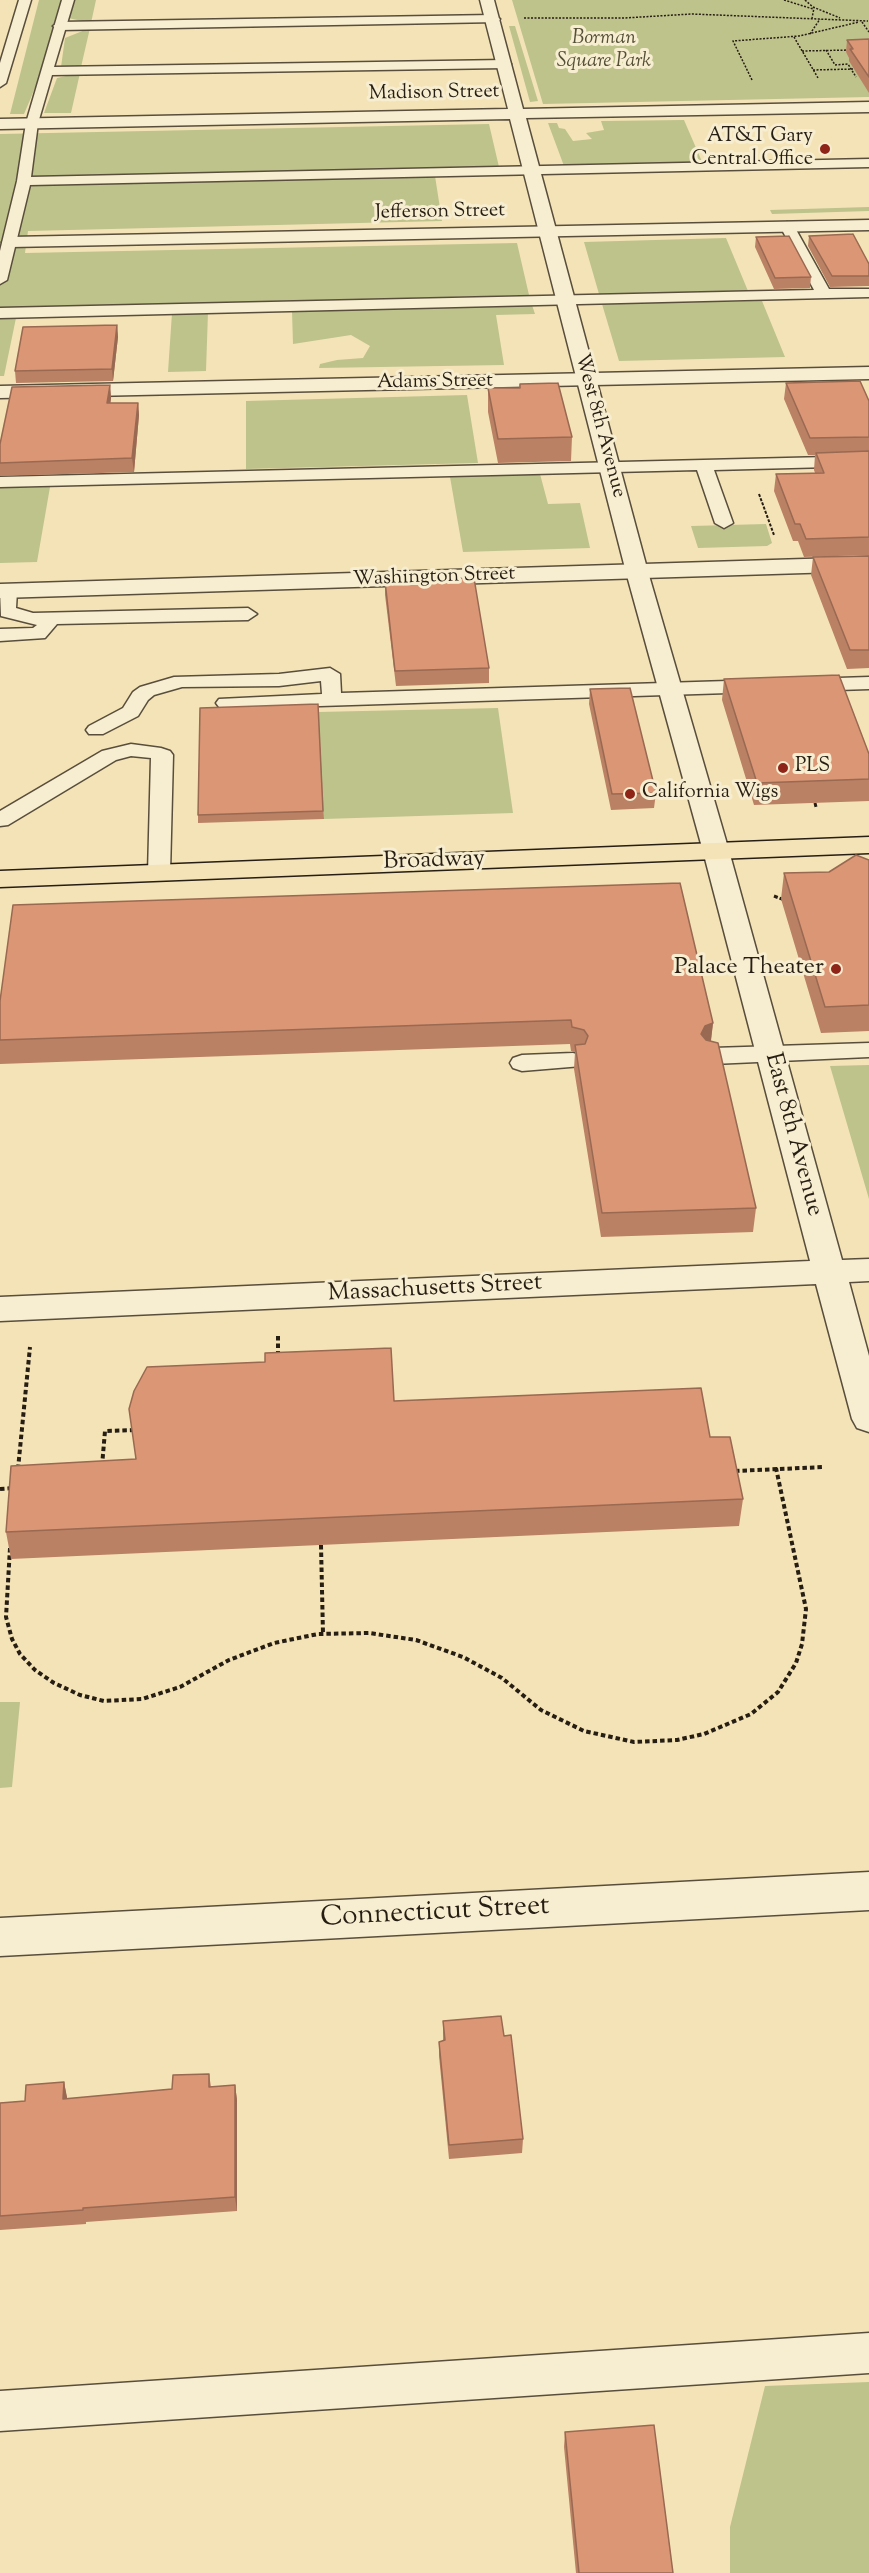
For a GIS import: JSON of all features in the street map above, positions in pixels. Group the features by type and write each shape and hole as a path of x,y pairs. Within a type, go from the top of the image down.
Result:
{"main road":[{"name":"Broadway","path":"0,879 869,845"}],"street":[{"path":"60,26 490,10"},
{"name":"West 8th Avenue","path":"490,10 534,170 637,572 716,851"},
{"name":"Madison Street","path":"0,124 869,107"},
{"name":"Jefferson Street","path":"11,242 869,225"},
{"name":"Adams Street","path":"0,392 869,373"},
{"name":"Washington Street","path":"4,591 869,564"},
{"name":"East 8th Avenue","path":"716,851 869,1419"},
{"name":"Massachusetts Street","path":"0,1309 869,1270"},
{"name":"Connecticut Street","path":"0,1937 869,1891"}],"lane":[{"path":"0,83 25,0"},
{"path":"0,280 24,181 32,123 68,0"},
{"path":"49,71 505,64"},
{"path":"24,181 869,163"},
{"path":"787,226 824,294"},
{"path":"0,313 869,293"},
{"path":"0,482 869,461"},
{"path":"704,465 724,523"},
{"path":"4,591 8,612 32,619 248,614"},
{"path":"0,635 38,634 54,620"},
{"path":"96,730 131,711 147,691 181,681 279,680 330,674 332,700"},
{"path":"226,703 869,683"},
{"path":"0,820 109,755 131,750 163,755 159,873"},
{"path":"713,1056 869,1050"},
{"path":"522,1063 573,1061"},
{"path":"0,2411 869,2353"}],"path":[{"path":"784,0 846,20"},
{"path":"806,0 813,8 813,18"},
{"path":"518,18 618,19 692,14 868,21"},
{"path":"810,34 819,19"},
{"path":"753,82 733,41 750,38 794,37 868,21"},
{"path":"862,22 869,32"},
{"path":"794,37 823,85"},
{"path":"826,50 835,65 848,64 858,80"},
{"path":"802,51 858,50"},
{"path":"813,70 852,69"},
{"path":"741,72 748,72"},
{"path":"758,493 775,538"},
{"path":"774,896 785,901"},
{"path":"278,1336 278,1359"},
{"path":"28,1473 18,1473 30,1347"},
{"path":"91,1470 102,1470 105,1431 134,1430"},
{"path":"728,1471 824,1467"},
{"path":"11,1547 6,1617 12,1639 20,1654 35,1670 54,1683 80,1695 121,1702 153,1697 198,1679 253,1650 296,1637 369,1633 396,1636 438,1647 502,1678 541,1710 561,1722 611,1738 634,1742 676,1740 721,1728 751,1714 778,1692 796,1663 806,1618 805,1602 776,1468"},
{"path":"15,1500 17,1481"},
{"path":"0,1489 16,1488"},
{"path":"321,1545 323,1634"}],"green space":[{"path":"39,0 61,0 44,65 24,114 10,114"},
{"path":"73,0 96,0 91,23 68,18"},
{"name":"Borman Square Park","path":"512,0 869,0 869,97 543,104"},
{"path":"509,26 515,26 538,101 530,102"},
{"path":"90,28 81,67 61,67 65,38"},
{"path":"80,73 71,113 44,113 57,78"},
{"path":"684,120 703,164 564,166 548,123 557,123 559,128 565,129 573,141 592,139 586,133 604,130 601,121"},
{"path":"489,124 499,167 40,177 435,176 442,221 28,231 25,253 517,243 529,295 14,308 16,318 4,376 0,376 0,134"},
{"path":"869,207 869,211 772,214 770,210"},
{"path":"726,238 748,291 599,294 584,242"},
{"path":"762,301 785,357 619,361 602,304"},
{"path":"532,305 535,314 496,315 504,365 319,368 320,364 337,360 363,358 370,346 351,335 293,344 292,311"},
{"path":"208,312 206,371 168,372 172,313"},
{"path":"467,395 478,463 246,469 246,401"},
{"path":"540,474 548,504 580,503 590,548 463,552 450,477"},
{"path":"50,487 37,562 0,563 0,488"},
{"path":"766,524 772,543 767,546 698,548 691,526"},
{"path":"498,708 513,813 324,819 318,712"},
{"path":"869,1065 869,1199 830,1066"},
{"path":"0,1702 20,1702 12,1787 0,1788"},
{"path":"869,2382 869,2573 730,2573 730,2527 765,2386"}],"building":[{"path":"869,39 869,77 850,49 853,49 847,40"},
{"path":"853,234 869,264 869,276 832,276 809,236"},
{"path":"789,236 811,277 775,278 756,237"},
{"path":"117,325 112,369 15,371 23,327"},
{"path":"860,381 869,401 869,437 810,438 786,383"},
{"path":"558,383 572,437 498,439 488,388 520,388 520,384"},
{"path":"110,385 107,403 138,403 132,458 0,463 0,444 12,387"},
{"path":"869,451 869,537 806,539 800,524 795,524 776,474 824,473 816,453"},
{"path":"869,556 869,650 850,650 813,557"},
{"path":"474,578 489,668 395,671 385,581"},
{"path":"839,675 869,754 869,779 757,783 724,679"},
{"path":"630,688 656,793 612,794 590,689"},
{"path":"318,704 323,811 198,815 200,708"},
{"name":"Palace Theater","path":"856,855 869,860 869,1005 825,1007 784,873 829,872"},
{"path":"680,883 713,1023 705,1026 701,1034 706,1040 718,1043 756,1208 602,1213 575,1045 585,1044 588,1036 584,1030 572,1027 571,1020 0,1040 0,1001 13,905"},
{"path":"391,1348 394,1401 701,1388 710,1437 730,1437 743,1499 6,1532 11,1466 136,1459 129,1409 134,1391 147,1367 265,1362 265,1353"},
{"path":"501,2016 504,2036 511,2035 523,2139 449,2145 439,2042 445,2040 443,2021"},
{"path":"209,2074 209,2087 235,2085 235,2197 0,2216 0,2103 25,2101 26,2085 64,2082 63,2099 172,2089 173,2075"},
{"path":"654,2425 673,2573 579,2573 565,2432"}],"place":[{"name":"AT&T Gary Central Office","path":"825,149"},
{"name":"PLS","path":"783,768"},
{"name":"California Wigs","path":"630,794"},
{"name":"Palace Theater","path":"836,969"}]}
